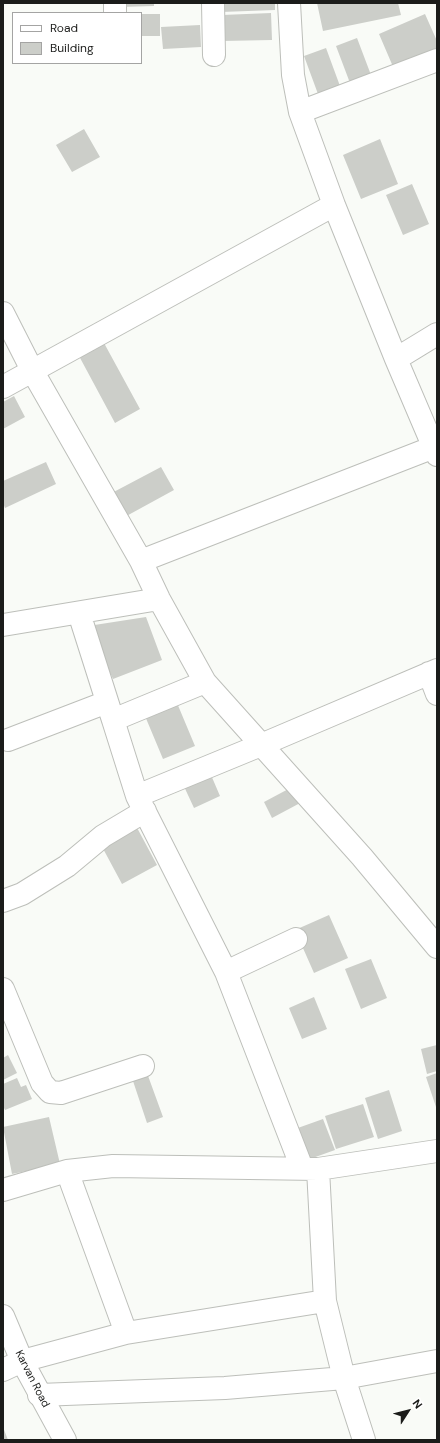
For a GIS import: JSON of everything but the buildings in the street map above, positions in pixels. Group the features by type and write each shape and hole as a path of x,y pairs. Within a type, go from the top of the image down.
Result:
{"street":[{"path":"213,3 214,55"},
{"path":"141,561 435,451 334,205 300,112 293,75 289,3"},
{"path":"300,112 437,60"},
{"path":"3,388 334,205"},
{"path":"3,314 33,372 141,561 159,599 205,682 362,857 437,947"},
{"path":"396,359 437,334"},
{"path":"3,625 159,599"},
{"path":"79,613 141,804 226,972 310,1168 325,1301 344,1378 364,1440"},
{"path":"3,902 22,894 60,870 141,804 261,745 433,671 437,694"},
{"path":"8,740 205,682"},
{"path":"226,972 296,940"},
{"path":"3,990 42,1083 50,1092 61,1093 143,1066"},
{"path":"3,1190 68,1171 113,1166 310,1168 437,1150"},
{"path":"68,1171 126,1332"},
{"path":"12,1366 126,1332 325,1301"},
{"name":"Karvan Road","path":"3,1316 12,1366 39,1395 65,1440"},
{"path":"39,1395 225,1388 344,1378 437,1361"}]}
